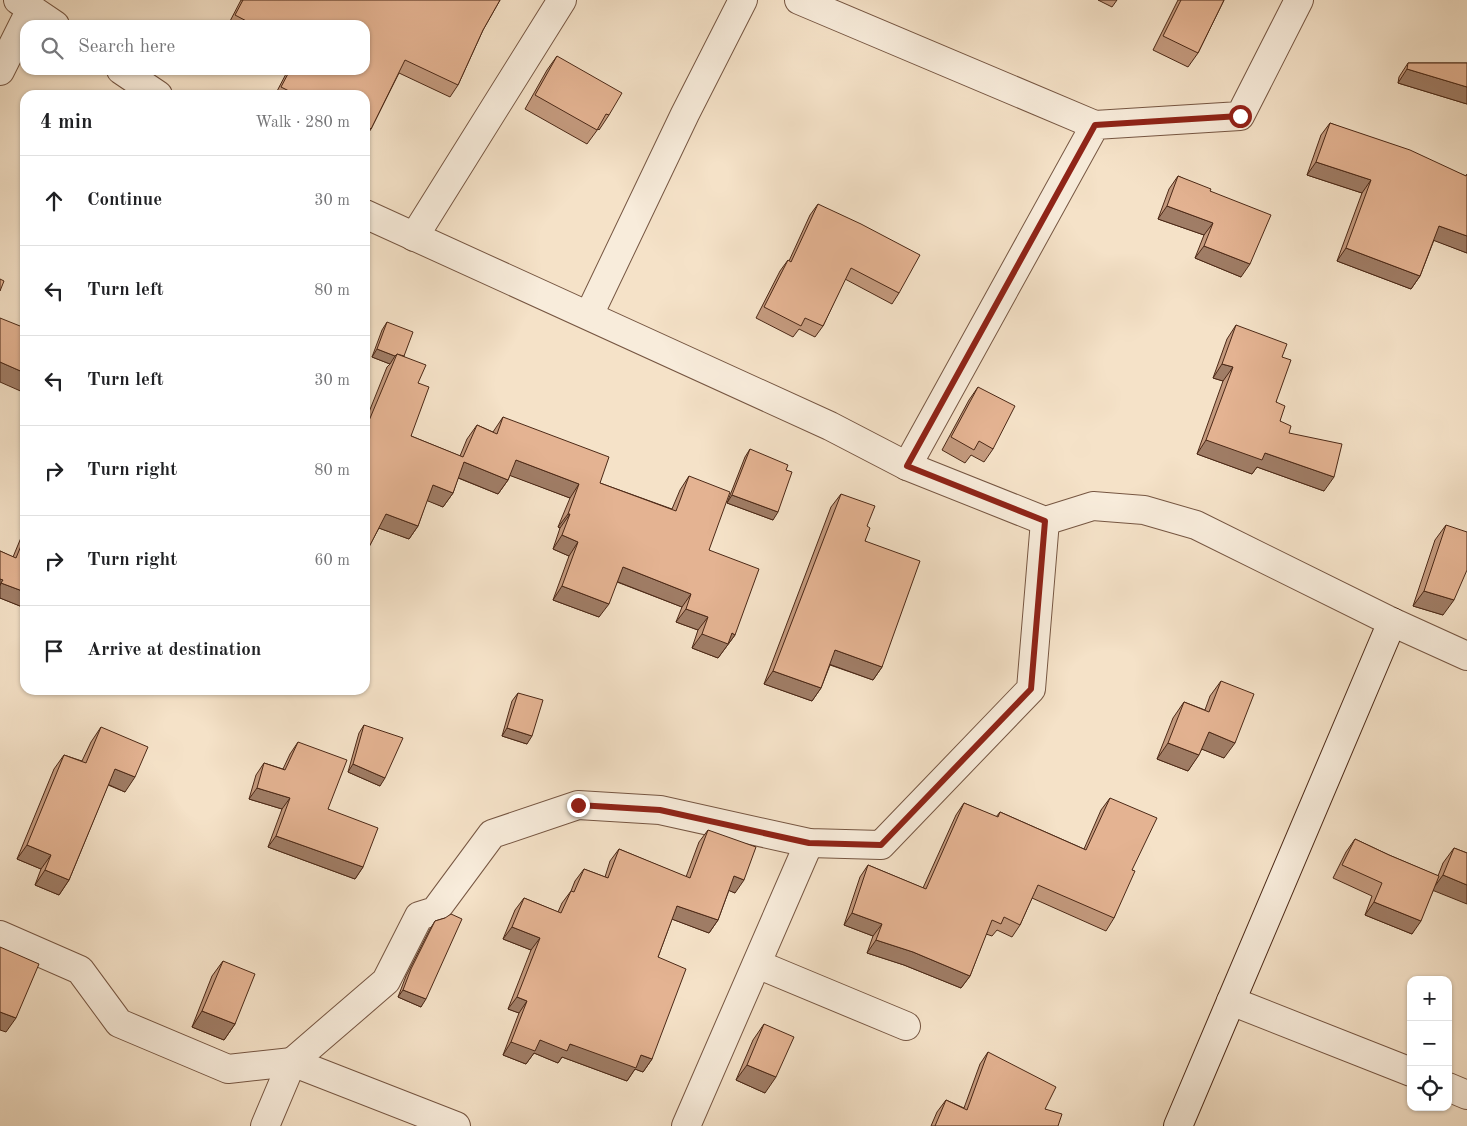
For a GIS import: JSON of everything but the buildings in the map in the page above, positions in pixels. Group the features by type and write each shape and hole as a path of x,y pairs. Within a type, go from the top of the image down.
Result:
{"street":[{"path":"414,237 562,0"},
{"path":"589,315 684,114 743,0"},
{"path":"799,0 1095,125 1240,116 1299,0"},
{"path":"0,71 25,4 48,20"},
{"path":"128,75 151,90"},
{"path":"907,466 1095,125"},
{"path":"370,216 830,426 907,466 1045,521 1093,506 1144,510 1196,525 1392,622 1467,656"},
{"path":"265,1126 292,1062 386,981 419,916 435,911 492,834 578,805 660,810 809,843 881,845 1031,689 1045,521"},
{"path":"1178,1126 1392,622"},
{"path":"686,1126 809,843"},
{"path":"0,935 80,970 119,1023 228,1068 292,1062 456,1126"},
{"path":"757,964 906,1026"},
{"path":"1231,1001 1407,1070"},
{"path":"1452,1089 1467,1095"}],"route":[{"path":"578,805 660,810 809,843 881,845 1031,689 1045,521 907,466 1095,125 1240,116"}]}
